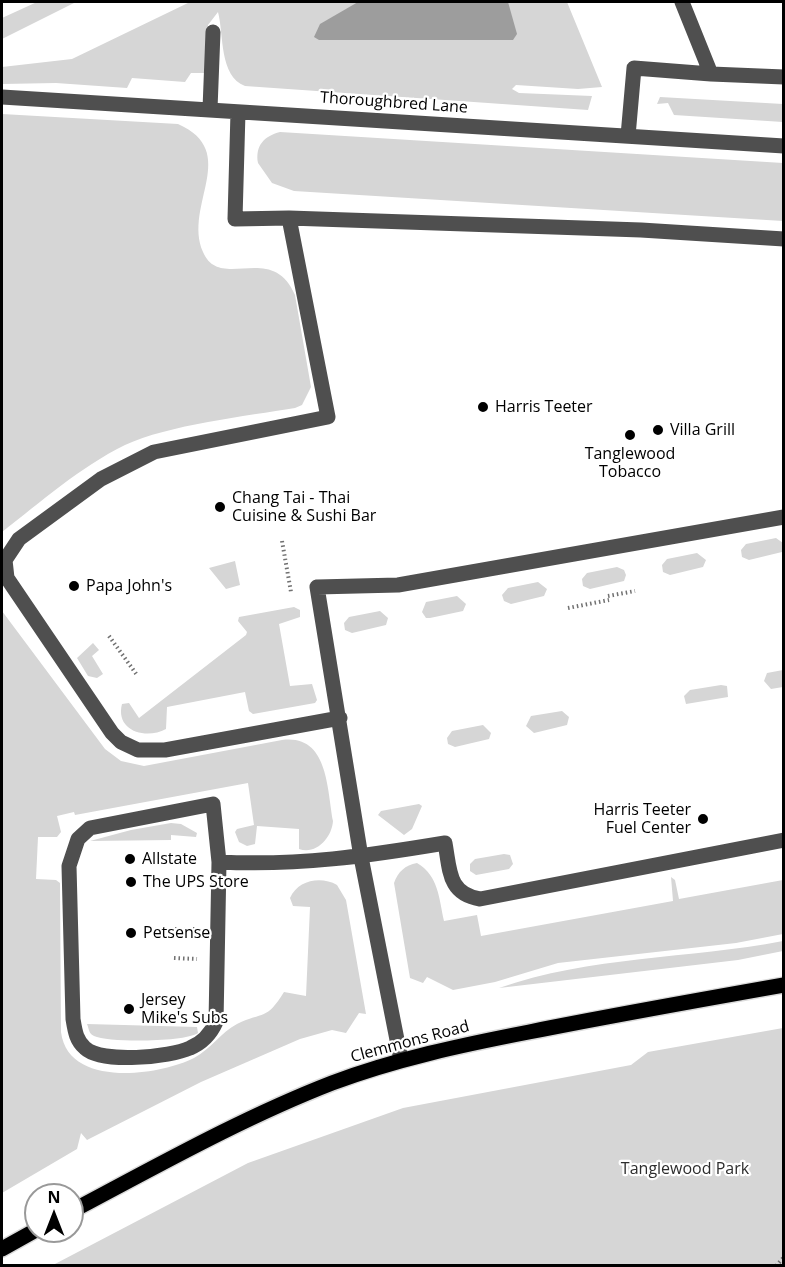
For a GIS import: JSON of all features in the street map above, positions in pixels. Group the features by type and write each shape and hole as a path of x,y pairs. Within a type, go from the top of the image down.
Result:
{"main road":[{"name":"Clemmons Road","path":"84,1205 271,1109 333,1083 401,1060 564,1025 783,985"},
{"path":"2,1249 24,1237"}],"street":[{"path":"682,2 711,74"},
{"path":"210,109 213,32"},
{"path":"628,136 634,68 783,77"},
{"name":"Thoroughbred Lane","path":"2,97 783,146"},
{"path":"237,112 235,219 289,218 641,230 783,239"},
{"path":"289,218 328,417 154,452 101,479 19,538 8,552 4,568 7,578 93,708 112,734 129,747 147,752 165,750 340,718"},
{"path":"401,1060 361,857 317,587 398,585 783,517"},
{"path":"213,804 219,862 217,1013 212,1032 200,1043 177,1052 152,1056 110,1056 86,1048 76,1036 73,1019 69,866 78,839 90,828 213,804"},
{"path":"219,862 274,865 361,857 445,843 456,888 467,897 480,899 783,840"}],"path":[{"path":"282,541 291,592"},
{"path":"568,608 635,591"},
{"path":"109,636 136,675"},
{"path":"776,1266 783,1257"}],"green space":[{"path":"37,2 76,2 2,39 2,18"},
{"path":"190,2 567,2 602,87 578,89 516,85 512,89 519,93 592,96 588,110 245,86 237,81 227,64 218,12 208,25 205,73 191,73 185,82 132,78 127,88 56,83 2,84 2,67 72,59"},
{"path":"660,97 783,104 783,122 674,115 668,103 657,104"},
{"path":"2,114 178,124 196,136 206,149 208,164 200,216 199,234 203,252 211,263 221,268 260,268 273,271 285,279 295,295 311,387 302,405 295,408 185,427 125,445 77,474 2,532"},
{"path":"280,132 783,163 783,221 294,191 272,183 258,163 259,147 269,136"},
{"path":"776,538 783,543 782,552 749,560 742,557 741,550 746,544"},
{"path":"697,553 706,560 703,567 670,575 663,572 662,565 667,559"},
{"path":"235,561 240,585 226,589 209,568"},
{"path":"617,567 624,570 626,575 624,581 590,589 583,586 582,579 587,573"},
{"path":"538,582 547,589 544,596 511,604 504,601 502,595 508,588"},
{"path":"457,596 466,604 463,611 430,618 426,618 422,612 426,602"},
{"path":"294,607 300,610 300,617 279,624 290,686 312,684 317,700 315,703 253,714 249,711 245,692 167,707 166,729 150,734 134,731 123,721 122,704 129,703 139,718 246,635 247,632 238,621 239,617"},
{"path":"2,611 105,749 121,761 144,766 282,740 297,740 309,745 317,754 326,779 333,821 327,838 312,849 299,849 299,829 257,826 255,844 247,846 239,842 235,832 237,829 254,825 248,783 75,815 74,812 57,816 61,832 57,837 38,837 36,879 56,880 60,883 61,1032 67,1050 80,1062 97,1070 117,1073 159,1069 194,1058 231,1027 264,1014 273,1007 284,992 306,996 310,907 293,906 290,898 298,887 317,880 337,885 346,900 366,1014 359,1013 346,1033 332,1030 300,1039 201,1082 87,1140 81,1133 77,1149 2,1193"},
{"path":"380,611 388,618 386,625 352,633 345,630 344,623 349,617"},
{"path":"93,643 99,650 92,656 103,674 97,678 88,676 77,658"},
{"path":"783,670 783,687 771,689 764,681 767,673"},
{"path":"727,686 728,697 686,704 684,696 690,690"},
{"path":"562,711 569,717 567,725 534,733 526,726 531,716"},
{"path":"483,725 491,733 489,739 455,747 448,744 447,738 452,731"},
{"path":"419,804 422,806 412,829 404,835 378,815 381,811"},
{"path":"171,823 181,824 197,833 196,837 171,835 171,840 90,841 131,830"},
{"path":"510,855 513,864 509,869 476,875 470,871 470,864 475,859"},
{"path":"417,863 430,874 434,881 444,921 477,915 481,936 673,901 671,877 675,880 679,899 783,880 783,934 736,943 558,963 495,982 453,990 427,977 423,983 410,978 394,883 403,870"},
{"path":"783,941 783,951 738,960 499,988 533,978 604,964"},
{"path":"87,1024 197,1027 198,1033 163,1040 115,1040 92,1035"},
{"name":"Tanglewood Park","path":"783,1028 783,1265 53,1265 248,1163 403,1108 631,1065 648,1052"}],"shaded area":[{"path":"358,2 508,2 517,34 513,40 319,40 314,37 320,24"}],"place":[{"name":"Harris Teeter","path":"483,407"},
{"name":"Villa Grill","path":"658,430"},
{"name":"Tanglewood Tobacco","path":"630,435"},
{"name":"Chang Tai - Thai Cuisine & Sushi Bar","path":"220,507"},
{"name":"Papa John's","path":"74,586"},
{"name":"Harris Teeter Fuel Center","path":"703,819"},
{"name":"Allstate","path":"130,859"},
{"name":"The UPS Store","path":"131,882"},
{"name":"Petsense","path":"131,933"},
{"name":"Jersey Mike's Subs","path":"129,1009"}]}
